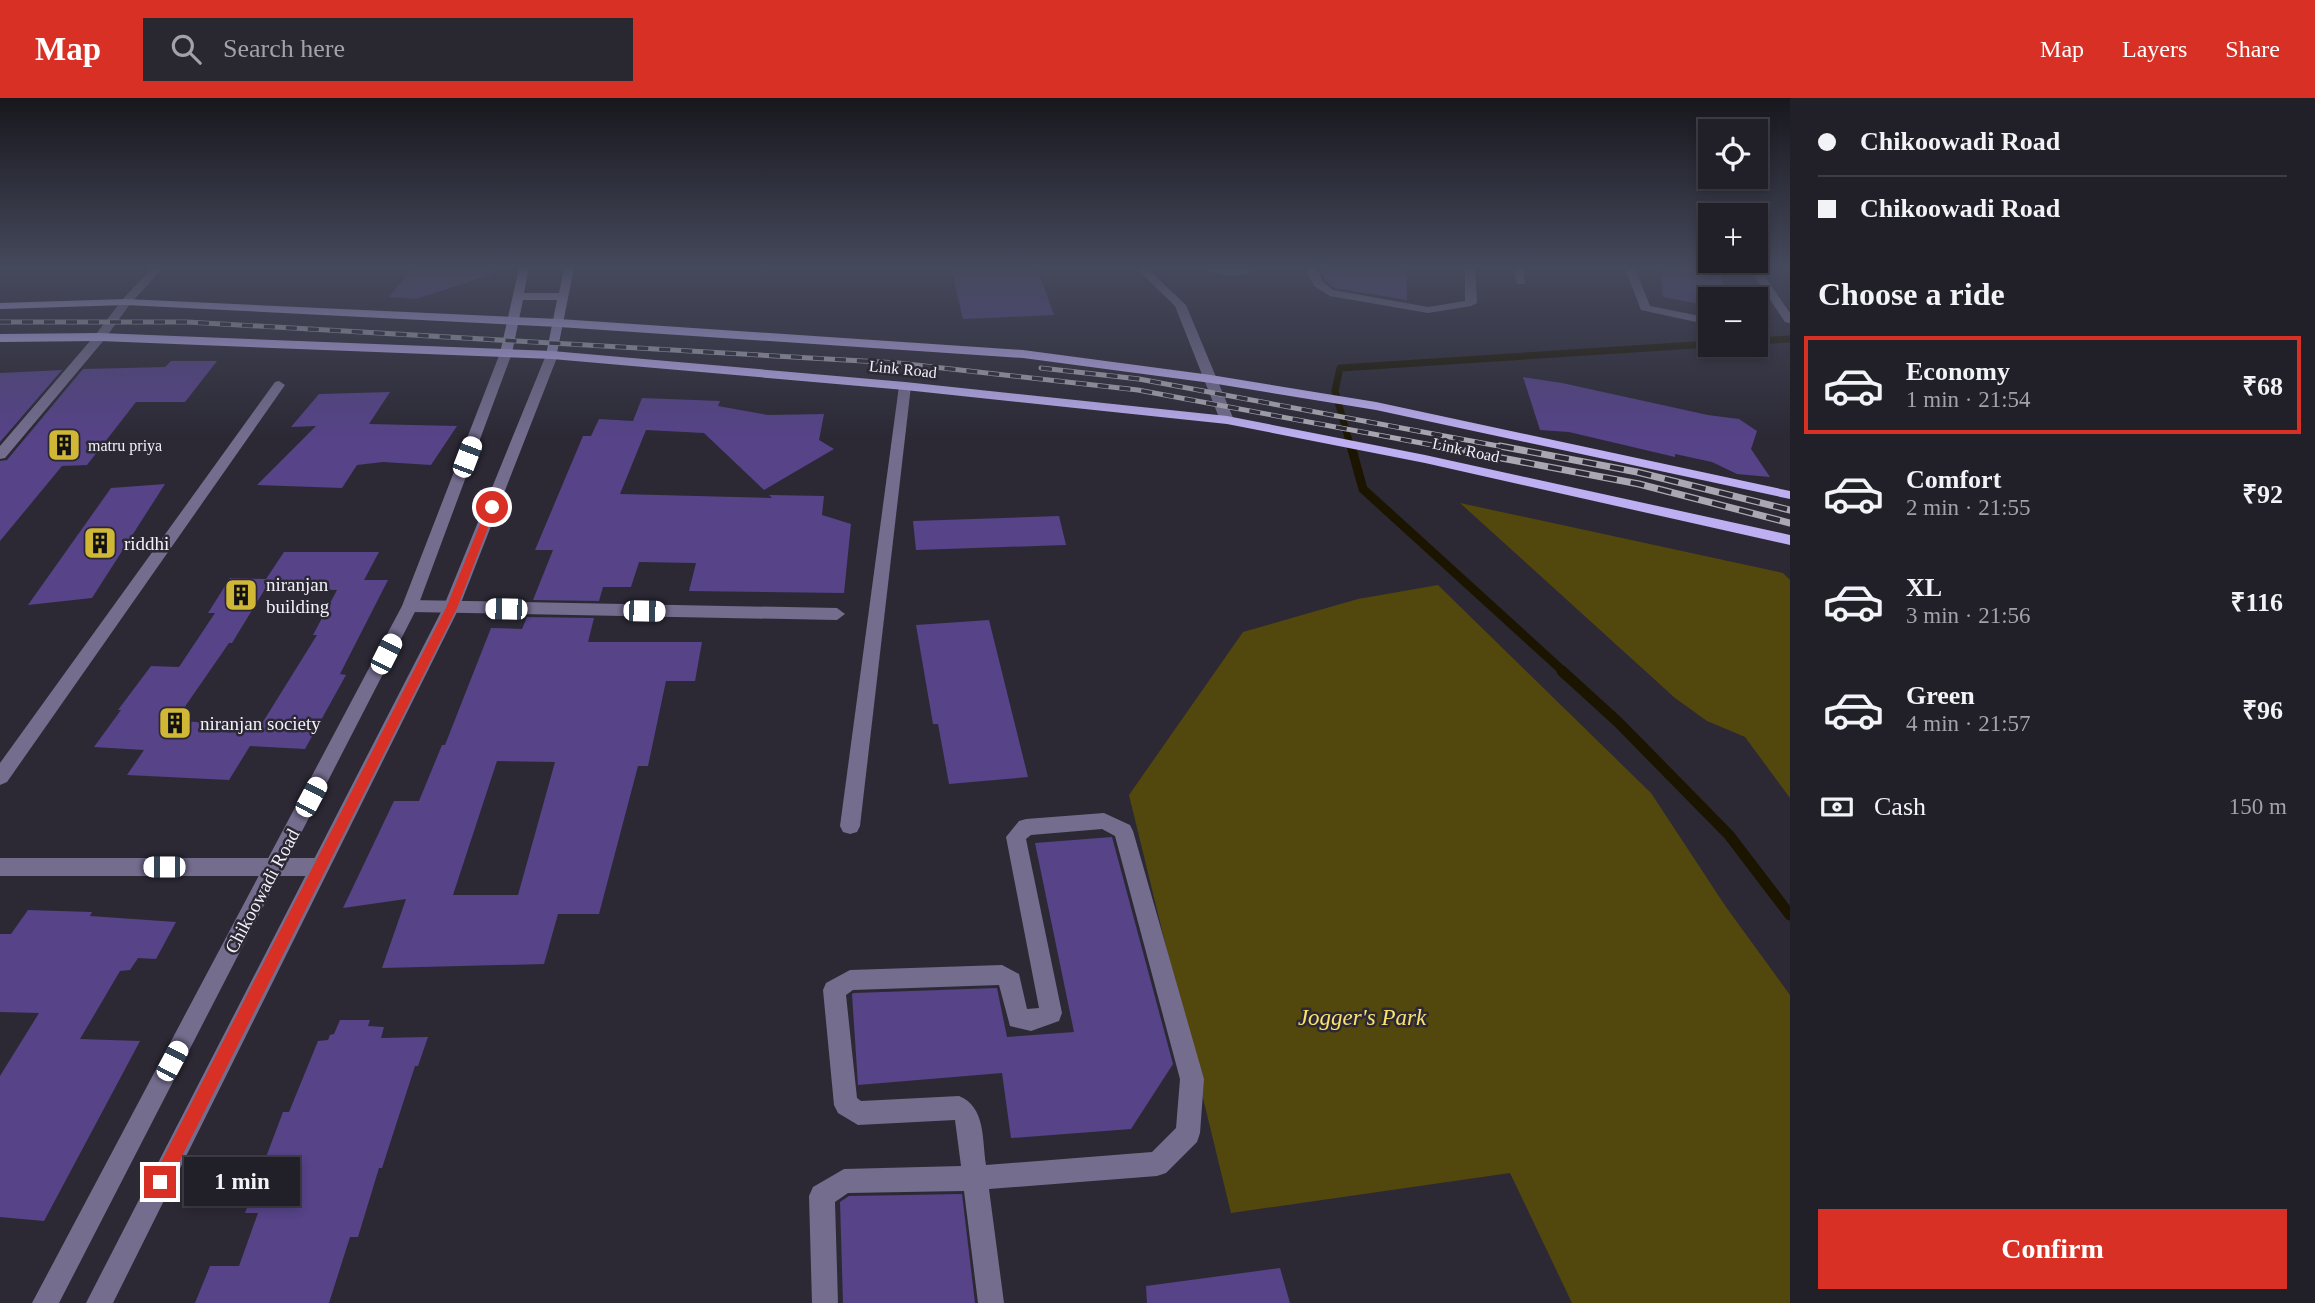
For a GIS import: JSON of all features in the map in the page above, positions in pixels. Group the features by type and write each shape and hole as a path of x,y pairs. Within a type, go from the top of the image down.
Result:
{"main road":[{"path":"506,353 510,324"},
{"path":"552,355 558,324"},
{"name":"Link Road","path":"577,324 1023,354 1211,379 1350,402 1703,474 1790,495"},
{"name":"Link Road","path":"0,338 100,337 552,355 905,386 1227,420 1425,459 1790,540"}],"street":[{"path":"0,455 109,324"},
{"path":"1188,324 1227,420"},
{"name":"Chikoowadi Road","path":"45,1303 410,606 506,353"},
{"name":"Chikoowadi Road","path":"99,1303 451,608 552,355"},
{"path":"0,777 279,384"},
{"path":"850,826 905,386"},
{"path":"410,606 837,614"},
{"path":"825,1303 822,1196 844,1181 976,1178 1157,1164 1188,1133 1192,1079 1124,831 1104,821 1026,827 1016,837 1051,1013 1043,1018 1018,1018 1011,981 1002,975 850,980 834,990 846,1105 858,1113 959,1108 967,1115 976,1178 991,1303"},
{"path":"0,867 318,867"}],"green space":[{"path":"1460,503 1783,573 1790,580 1790,798 1745,737 1707,721 1675,698"},
{"name":"Jogger's Park","path":"1438,585 1651,793 1726,907 1790,995 1790,1303 1572,1303 1510,1173 1231,1213 1129,795 1243,632 1358,599"}],"building":[{"path":"171,361 217,361 185,402 136,402 87,465 62,466 0,541 0,461 7,460 83,369 165,367"},
{"path":"62,370 0,442 0,373"},
{"path":"1523,377 1739,419 1757,431 1751,449 1770,477 1737,474 1712,462 1675,454 1675,457 1569,432 1540,430"},
{"path":"390,392 369,424 457,426 431,465 383,462 357,465 342,488 257,485 316,426 291,427 319,394"},
{"path":"642,398 720,401 718,406 768,415 824,414 819,440 834,449 764,490 704,433 646,430 620,494 772,498 769,495 824,496 822,515 851,524 844,593 689,591 696,563 639,562 631,587 603,587 599,601 533,600 553,550 535,550 583,436 591,436 599,419 633,421"},
{"name":"riddhi","path":"165,484 92,598 28,605 111,488"},
{"path":"1059,516 1066,545 916,550 913,521"},
{"path":"284,552 379,552 364,580 388,580 340,674 346,675 305,749 250,746 229,780 127,775 144,750 94,747 151,666 179,667 215,613 208,613 230,578 266,579","holes":["265,589 337,590 313,635 317,635 261,725 175,721 229,643 232,643"]},
{"path":"527,617 594,618 588,642 702,642 695,681 666,681 648,766 638,766 599,914 558,914 544,964 382,968 406,899 343,908 394,801 419,801 442,745 445,745 491,628 522,629","holes":["497,761 555,762 518,895 453,895"]},
{"path":"989,620 1028,777 949,784 938,724 933,724 916,625"},
{"path":"1112,837 1173,1064 1131,1129 1011,1138 1002,1073 858,1085 854,993 997,988 1007,1037 1074,1032 1035,843"},
{"path":"28,910 92,912 90,916 176,922 156,959 138,958 130,970 120,971 80,1039 140,1041 44,1221 0,1217 0,1076 39,1013 0,1012 0,934 11,934"},
{"path":"340,1020 370,1020 368,1026 384,1027 381,1038 428,1037 418,1066 415,1066 382,1168 379,1168 358,1237 350,1237 329,1303 195,1303 210,1266 239,1266 258,1213 245,1213 283,1112 289,1112 318,1041 328,1040"},
{"path":"962,1194 975,1303 843,1303 840,1202 849,1196"},
{"path":"1280,1268 1290,1303 1147,1303 1146,1286"}],"waterway":[{"path":"1768,340 1790,339"},
{"path":"1351,448 1335,391 1340,368 1698,345"},
{"path":"1351,446 1363,489 1564,672"},
{"path":"1562,671 1618,722 1729,835 1790,915"}],"railway":[{"path":"226,324 898,363 1138,390 1448,448"},
{"path":"1041,368 1139,379 1509,448"},
{"path":"1438,446 1639,484 1790,523"},
{"path":"1500,446 1637,472 1790,510"}],"place":[{"name":"matru priya","path":"64,445"},
{"name":"riddhi","path":"100,543"},
{"name":"niranjan building","path":"241,595"},
{"name":"niranjan society","path":"175,723"}],"route":[{"path":"160,1182 451,608 492,507"}]}
